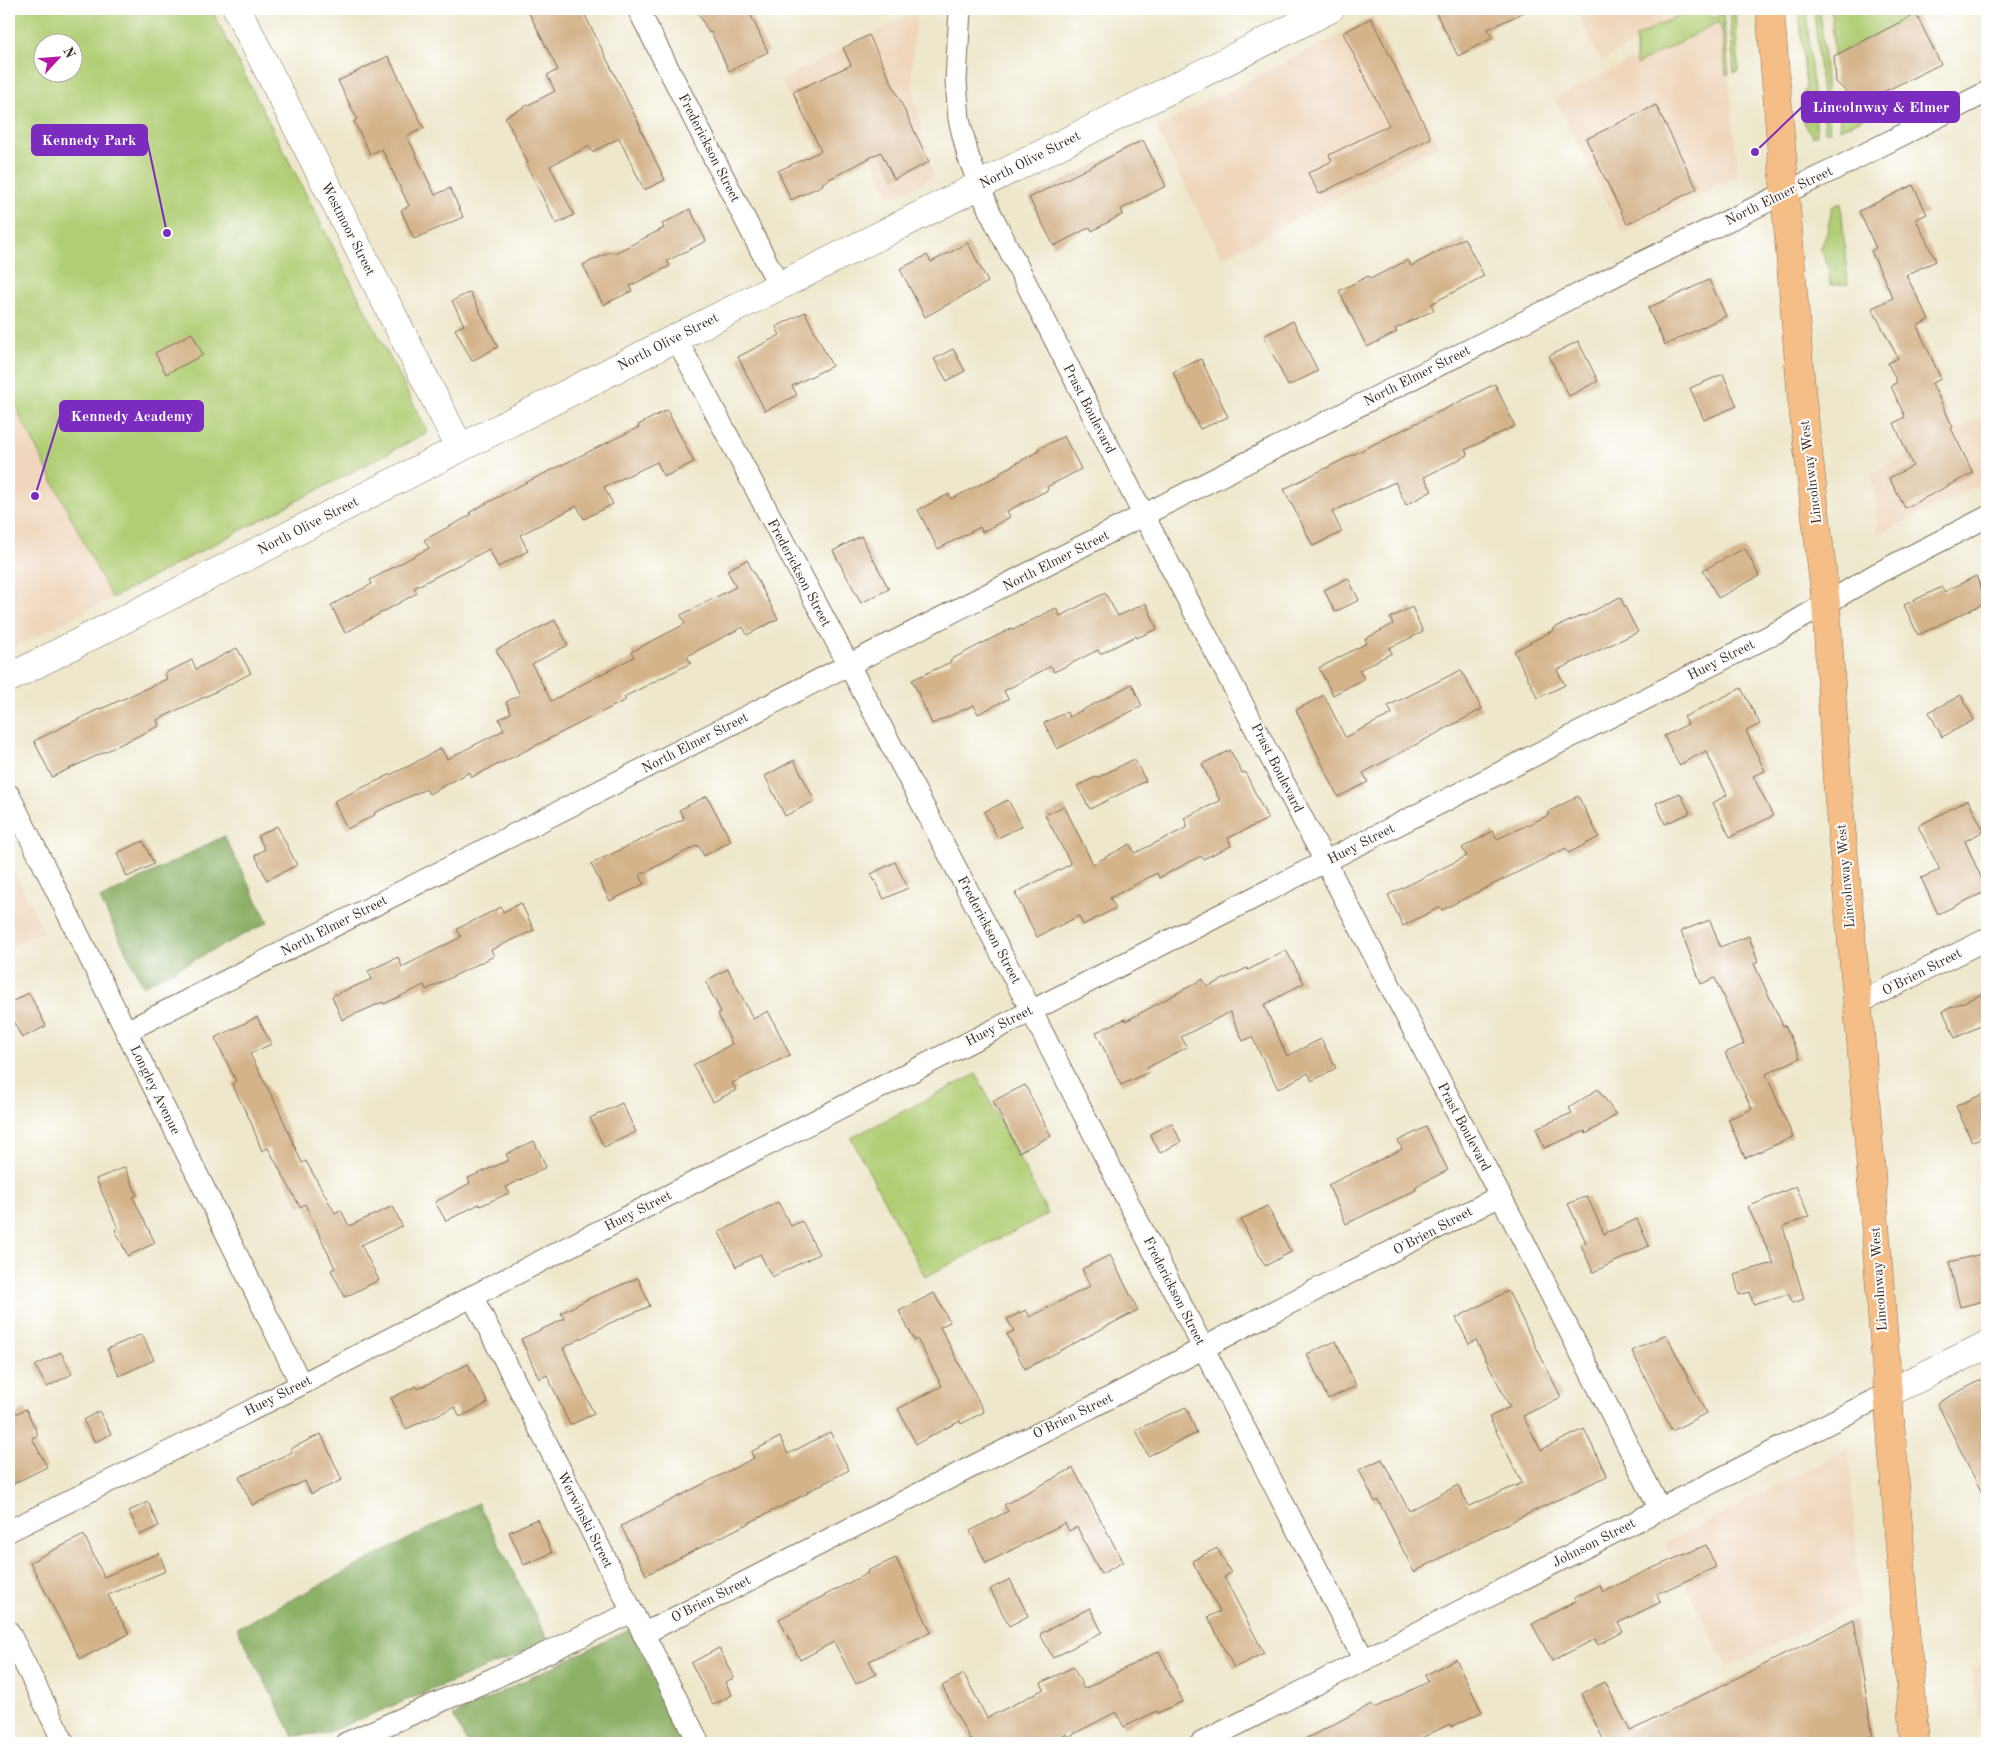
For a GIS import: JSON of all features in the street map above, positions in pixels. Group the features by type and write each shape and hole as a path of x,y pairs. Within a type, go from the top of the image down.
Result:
{"main road":[{"name":"Lincolnway West","path":"1770,9 1802,400 1826,603 1837,781 1857,1004 1915,1743"}],"street":[{"name":"Westmoor Street","path":"237,9 460,448"},
{"name":"Frederickson Street","path":"638,9 779,286"},
{"name":"Prast Boulevard","path":"960,9 956,81 959,119 968,156 989,210 1144,516 1500,1196 1660,1509"},
{"name":"North Olive Street","path":"9,678 676,338 1330,9"},
{"name":"North Elmer Street","path":"127,1031 1668,249 1784,194 1987,92"},
{"name":"Frederickson Street","path":"676,338 1031,1010 1364,1660"},
{"name":"Huey Street","path":"9,1531 199,1437 1031,1010 1781,630 1878,573 1987,517"},
{"name":"Longley Avenue","path":"9,796 301,1384"},
{"name":"O'Brien Street","path":"1857,1004 1987,939"},
{"name":"O'Brien Street","path":"644,1634 1500,1196"},
{"name":"Werwinski Street","path":"472,1296 700,1743"},
{"name":"Johnson Street","path":"1201,1743 1888,1393 1987,1345"},
{"path":"346,1743 494,1678 632,1612"},
{"path":"9,1632 64,1743"}],"shaded area":[{"path":"1575,9 1701,9 1601,61"},
{"path":"918,11 913,44 912,70 915,103 930,165 935,177 891,198 853,121 812,142 781,80"},
{"path":"1723,13 1738,175 1623,233 1555,99"},
{"path":"1373,18 1438,145 1222,258 1156,128"},
{"path":"9,394 112,598 9,650"},
{"path":"1987,414 1987,480 1878,535 1872,473"},
{"path":"9,861 44,931 9,948"},
{"path":"1849,1449 1860,1603 1727,1668 1665,1543"},
{"path":"1987,1660 1987,1713 1977,1718 1973,1667"}],"green space":[{"path":"9,9 211,9 428,432 112,598 9,394"},
{"path":"1688,9 1709,9 1713,18 1723,13 1729,74 1726,74 1722,30 1718,22 1636,65 1636,37"},
{"path":"1799,9 1806,9 1817,135 1813,137 1803,119 1800,108 1806,88"},
{"path":"1814,9 1820,9 1830,131 1825,132"},
{"path":"1831,9 1926,9 1834,56"},
{"path":"1735,11 1739,71 1734,73 1729,12"},
{"path":"1838,97 1864,118 1840,129"},
{"path":"1841,203 1848,284 1830,285 1828,264 1820,250 1827,233 1832,207"},
{"path":"224,836 268,922 143,986 100,899"},
{"path":"976,1074 1048,1214 925,1277 851,1138"},
{"path":"478,1503 549,1642 326,1733 293,1736 237,1628"},
{"path":"630,1629 687,1743 467,1743 453,1716"}],"building":[{"path":"527,9 582,9 665,180 644,190 619,138 592,152 589,146 550,166 574,215 556,224 505,117 555,91 547,75 558,70"},
{"path":"696,9 748,9 768,52 729,71 711,32 709,33"},
{"path":"1434,9 1531,9 1488,29 1492,38 1458,56"},
{"path":"1916,14 1941,64 1859,104 1836,82 1834,56"},
{"path":"1371,18 1431,138 1319,194 1308,173 1332,161 1329,155 1389,125 1343,33"},
{"path":"869,35 929,162 894,179 881,152 822,183 823,185 791,200 778,171 821,151 793,92 851,65 843,48"},
{"path":"388,56 424,128 407,136 435,195 450,188 463,217 414,239 401,210 409,206 382,149 370,154 354,121 357,119 338,81"},
{"path":"1656,105 1697,189 1627,224 1586,139"},
{"path":"1143,140 1166,186 1121,209 1123,214 1092,231 1090,227 1054,246 1029,198"},
{"path":"1913,185 1927,214 1916,219 1936,261 1906,275 1929,320 1917,326 1941,379 1932,383 1973,473 1905,508 1889,478 1913,466 1894,423 1905,417 1891,386 1897,382 1888,363 1898,358 1872,308 1893,298 1871,251 1876,248 1859,211"},
{"path":"690,209 706,241 667,261 670,266 630,286 632,291 603,305 583,265 612,251 613,254 664,228 662,224"},
{"path":"1464,238 1484,276 1431,304 1434,310 1395,329 1397,332 1367,347 1339,291 1368,276 1370,279 1408,260 1411,266"},
{"path":"968,243 988,282 925,317 900,269 927,255 931,262"},
{"path":"1709,280 1726,316 1665,345 1648,308"},
{"path":"470,292 498,347 472,361 455,329 464,325 452,301"},
{"path":"805,312 832,366 792,386 797,395 765,411 738,357 780,335 776,327"},
{"path":"1293,321 1318,371 1288,386 1264,336"},
{"path":"192,333 203,355 166,374 155,353"},
{"path":"1578,341 1598,381 1569,396 1549,356"},
{"path":"953,349 965,371 947,381 934,359"},
{"path":"1201,359 1228,417 1200,429 1173,372"},
{"path":"1723,374 1737,406 1704,420 1690,388"},
{"path":"1495,384 1515,426 1465,450 1468,455 1424,477 1432,491 1406,505 1395,482 1332,512 1342,532 1313,546 1284,489"},
{"path":"667,410 694,462 664,477 657,462 604,487 613,504 584,519 577,506 520,535 528,551 498,567 489,549 414,588 417,593 345,633 331,605 372,584 370,580 429,548 424,540 471,515 470,512 639,427 638,425"},
{"path":"1064,436 1081,469 1047,487 1048,490 1007,511 1010,517 982,532 980,527 938,549 918,510 949,494 951,499 1001,474 1000,472 1039,451 1038,449"},
{"path":"861,536 889,589 861,603 833,551"},
{"path":"1745,548 1759,576 1718,598 1703,570"},
{"path":"747,560 778,619 747,635 743,627 687,656 691,663 624,697 626,700 472,777 470,772 429,794 426,789 374,813 375,815 347,829 334,801 411,765 441,748 447,759 504,730 499,719 511,713 506,702 520,695 496,650 555,620 568,645 532,664 551,701 634,657 631,652 685,624 681,615 736,587 727,570"},
{"path":"1976,576 1987,602 1918,635 1904,605 1942,587 1944,592"},
{"path":"1348,578 1359,600 1335,612 1324,590"},
{"path":"1105,593 1118,616 1146,603 1157,629 1137,638 1136,636 1100,654 1098,650 1054,672 1051,666 1004,691 1008,699 978,714 974,705 932,724 912,680 951,662 950,660 1012,628 1013,630 1056,608 1060,616"},
{"path":"1620,597 1638,632 1557,670 1565,685 1538,698 1514,651 1554,630 1554,628 1584,616"},
{"path":"1412,607 1423,632 1389,648 1392,653 1359,670 1364,679 1333,695 1319,668 1367,643 1365,639 1393,624 1390,618"},
{"path":"237,648 251,673 157,720 159,726 52,777 34,741 101,708 167,679 165,673 192,660 196,669"},
{"path":"1461,670 1482,709 1363,773 1368,782 1338,797 1296,710 1324,695 1345,737 1392,714 1388,706"},
{"path":"1132,684 1142,706 1057,749 1044,723 1067,712 1069,717"},
{"path":"1741,688 1760,724 1746,731 1765,771 1753,776 1773,816 1730,837 1713,803 1727,795 1706,751 1679,765 1664,736 1688,724 1684,717"},
{"path":"1961,695 1974,720 1942,737 1929,712"},
{"path":"1230,750 1242,773 1245,772 1268,819 1228,838 1231,846 1203,859 1201,856 1159,878 1157,873 1110,898 1116,908 1083,925 1079,916 1037,937 1015,893 1071,864 1045,815 1064,806 1093,864 1130,844 1135,853 1188,827 1184,818 1220,801 1202,764"},
{"path":"1134,759 1146,781 1090,809 1077,786"},
{"path":"794,760 815,801 785,816 765,776"},
{"path":"1680,793 1690,813 1665,824 1656,803"},
{"path":"707,796 731,841 704,856 698,845 640,875 644,884 610,901 591,864 684,819 679,810"},
{"path":"1578,796 1599,837 1569,853 1566,848 1442,910 1440,907 1403,926 1388,895 1467,856 1462,848 1493,831 1497,839 1549,815 1548,812"},
{"path":"1008,800 1022,826 998,838 984,812"},
{"path":"1968,800 1984,831 1965,841 1987,891 1938,914 1921,878 1940,870 1918,826"},
{"path":"277,826 297,865 267,880 255,855 265,849 258,836"},
{"path":"143,841 154,864 127,877 117,853"},
{"path":"895,862 908,888 884,899 871,874"},
{"path":"521,903 534,930 491,950 494,956 426,990 424,985 384,1004 383,1002 342,1020 332,996 372,979 368,971 398,957 402,967 461,937 457,929 501,907 503,912"},
{"path":"1710,920 1720,947 1749,936 1758,962 1754,964 1800,1058 1766,1074 1793,1137 1745,1158 1728,1119 1752,1109 1725,1053 1744,1044 1715,978 1701,984 1681,931"},
{"path":"1286,950 1304,983 1264,1005 1287,1056 1321,1039 1336,1068 1312,1081 1308,1073 1278,1089 1252,1037 1243,1041 1230,1012 1181,1037 1187,1047 1147,1068 1149,1072 1121,1085 1096,1032 1125,1019 1126,1021 1203,979 1207,987 1247,968 1248,970"},
{"path":"728,969 753,1019 768,1011 790,1055 732,1083 736,1090 713,1102 693,1065 732,1044 718,1014 721,1012 705,981"},
{"path":"1987,992 1987,1023 1955,1038 1943,1011"},
{"path":"29,993 46,1026 22,1038 9,1013 9,1003"},
{"path":"257,1017 271,1044 250,1054 278,1108 302,1163 306,1161 335,1213 341,1210 349,1226 393,1206 402,1226 361,1245 379,1280 345,1297 331,1270 335,1268 305,1204 300,1207 268,1148 262,1151 250,1120 232,1084 236,1081 215,1038"},
{"path":"1025,1085 1051,1136 1019,1152 993,1101"},
{"path":"1598,1089 1616,1115 1586,1134 1585,1131 1544,1148 1536,1128 1572,1113 1569,1108"},
{"path":"1987,1092 1987,1135 1972,1142 1956,1106"},
{"path":"622,1103 636,1132 604,1147 590,1118"},
{"path":"1172,1123 1181,1142 1160,1153 1150,1134"},
{"path":"1426,1127 1448,1170 1415,1187 1416,1190 1346,1224 1328,1185 1402,1149 1398,1141"},
{"path":"534,1141 546,1167 506,1187 509,1193 480,1206 479,1204 446,1221 435,1202 470,1183 468,1178 509,1160 506,1154"},
{"path":"125,1167 137,1195 133,1197 155,1243 128,1256 115,1230 118,1228 96,1179"},
{"path":"1796,1186 1809,1216 1783,1227 1804,1299 1793,1303 1788,1294 1753,1304 1750,1292 1739,1295 1734,1274 1774,1263 1748,1207"},
{"path":"1587,1196 1604,1234 1637,1219 1649,1246 1593,1272 1581,1245 1586,1242 1568,1204"},
{"path":"778,1202 791,1226 802,1221 819,1254 772,1277 760,1254 736,1267 719,1232"},
{"path":"1267,1206 1291,1252 1265,1266 1241,1220"},
{"path":"1981,1254 1987,1276 1987,1300 1960,1307 1949,1262"},
{"path":"1110,1255 1138,1310 1025,1369 1007,1334 1014,1331 1007,1319 1026,1310 1030,1317 1090,1286 1082,1269"},
{"path":"638,1278 650,1306 608,1324 563,1348 594,1414 570,1425 547,1375 539,1379 521,1339 564,1319 561,1313 592,1297"},
{"path":"1508,1291 1561,1397 1523,1416 1541,1450 1584,1429 1607,1476 1494,1530 1414,1572 1378,1500 1375,1502 1359,1470 1382,1459 1409,1511 1458,1485 1469,1506 1522,1483 1489,1417 1510,1407 1476,1340 1469,1344 1456,1318"},
{"path":"934,1293 950,1322 940,1327 984,1412 961,1424 960,1421 916,1444 898,1409 942,1386 917,1339 915,1341 899,1311"},
{"path":"142,1334 154,1360 119,1376 107,1349"},
{"path":"1666,1334 1706,1413 1672,1431 1632,1351"},
{"path":"1336,1341 1356,1386 1328,1399 1307,1354"},
{"path":"61,1352 72,1374 47,1387 35,1366"},
{"path":"468,1364 488,1403 460,1417 455,1407 406,1429 391,1398 416,1386 418,1389"},
{"path":"1987,1377 1987,1503 1937,1403"},
{"path":"1186,1407 1197,1433 1148,1456 1136,1430"},
{"path":"26,1409 38,1435 32,1438 47,1467 9,1486 9,1417"},
{"path":"99,1411 111,1434 95,1442 83,1420"},
{"path":"830,1432 849,1470 808,1493 646,1575 621,1526 754,1458 751,1452 780,1437 788,1454"},
{"path":"321,1434 342,1480 311,1494 305,1481 252,1505 239,1477 292,1452 290,1449"},
{"path":"1073,1468 1123,1562 1101,1574 1077,1527 1069,1531 1065,1523 986,1563 970,1531 1008,1511 1004,1505"},
{"path":"148,1502 159,1526 140,1535 129,1511"},
{"path":"537,1519 552,1553 524,1565 509,1532"},
{"path":"84,1535 104,1577 159,1553 166,1571 108,1595 129,1634 80,1659 30,1562"},
{"path":"1706,1545 1716,1567 1657,1594 1661,1602 1618,1623 1623,1632 1598,1645 1595,1639 1552,1661 1532,1624 1576,1601 1574,1598 1600,1585 1603,1592"},
{"path":"1217,1548 1231,1573 1224,1577 1264,1653 1234,1668 1208,1617 1220,1611 1192,1561"},
{"path":"896,1558 931,1632 869,1661 876,1674 856,1684 834,1642 800,1660 779,1619 868,1573 867,1571"},
{"path":"1010,1579 1028,1616 1009,1626 990,1589"},
{"path":"1090,1608 1102,1632 1053,1658 1040,1634"},
{"path":"1854,1620 1874,1743 1605,1743 1581,1694 1605,1682 1630,1731"},
{"path":"719,1648 734,1678 725,1682 732,1695 713,1705 691,1663"},
{"path":"1159,1651 1183,1701 1124,1727 1116,1712 1068,1737 1067,1734 1049,1743 972,1743 942,1686 964,1674 987,1718 1044,1689 1041,1683 1073,1667 1084,1689"},
{"path":"1456,1659 1482,1712 1451,1727 1450,1724 1411,1743 1298,1743 1372,1704 1374,1708 1428,1682 1425,1675"}],"place":[{"name":"Lincolnway & Elmer","path":"1755,152"},
{"name":"Kennedy Park","path":"167,233"},
{"name":"Kennedy Academy","path":"35,496"}]}
